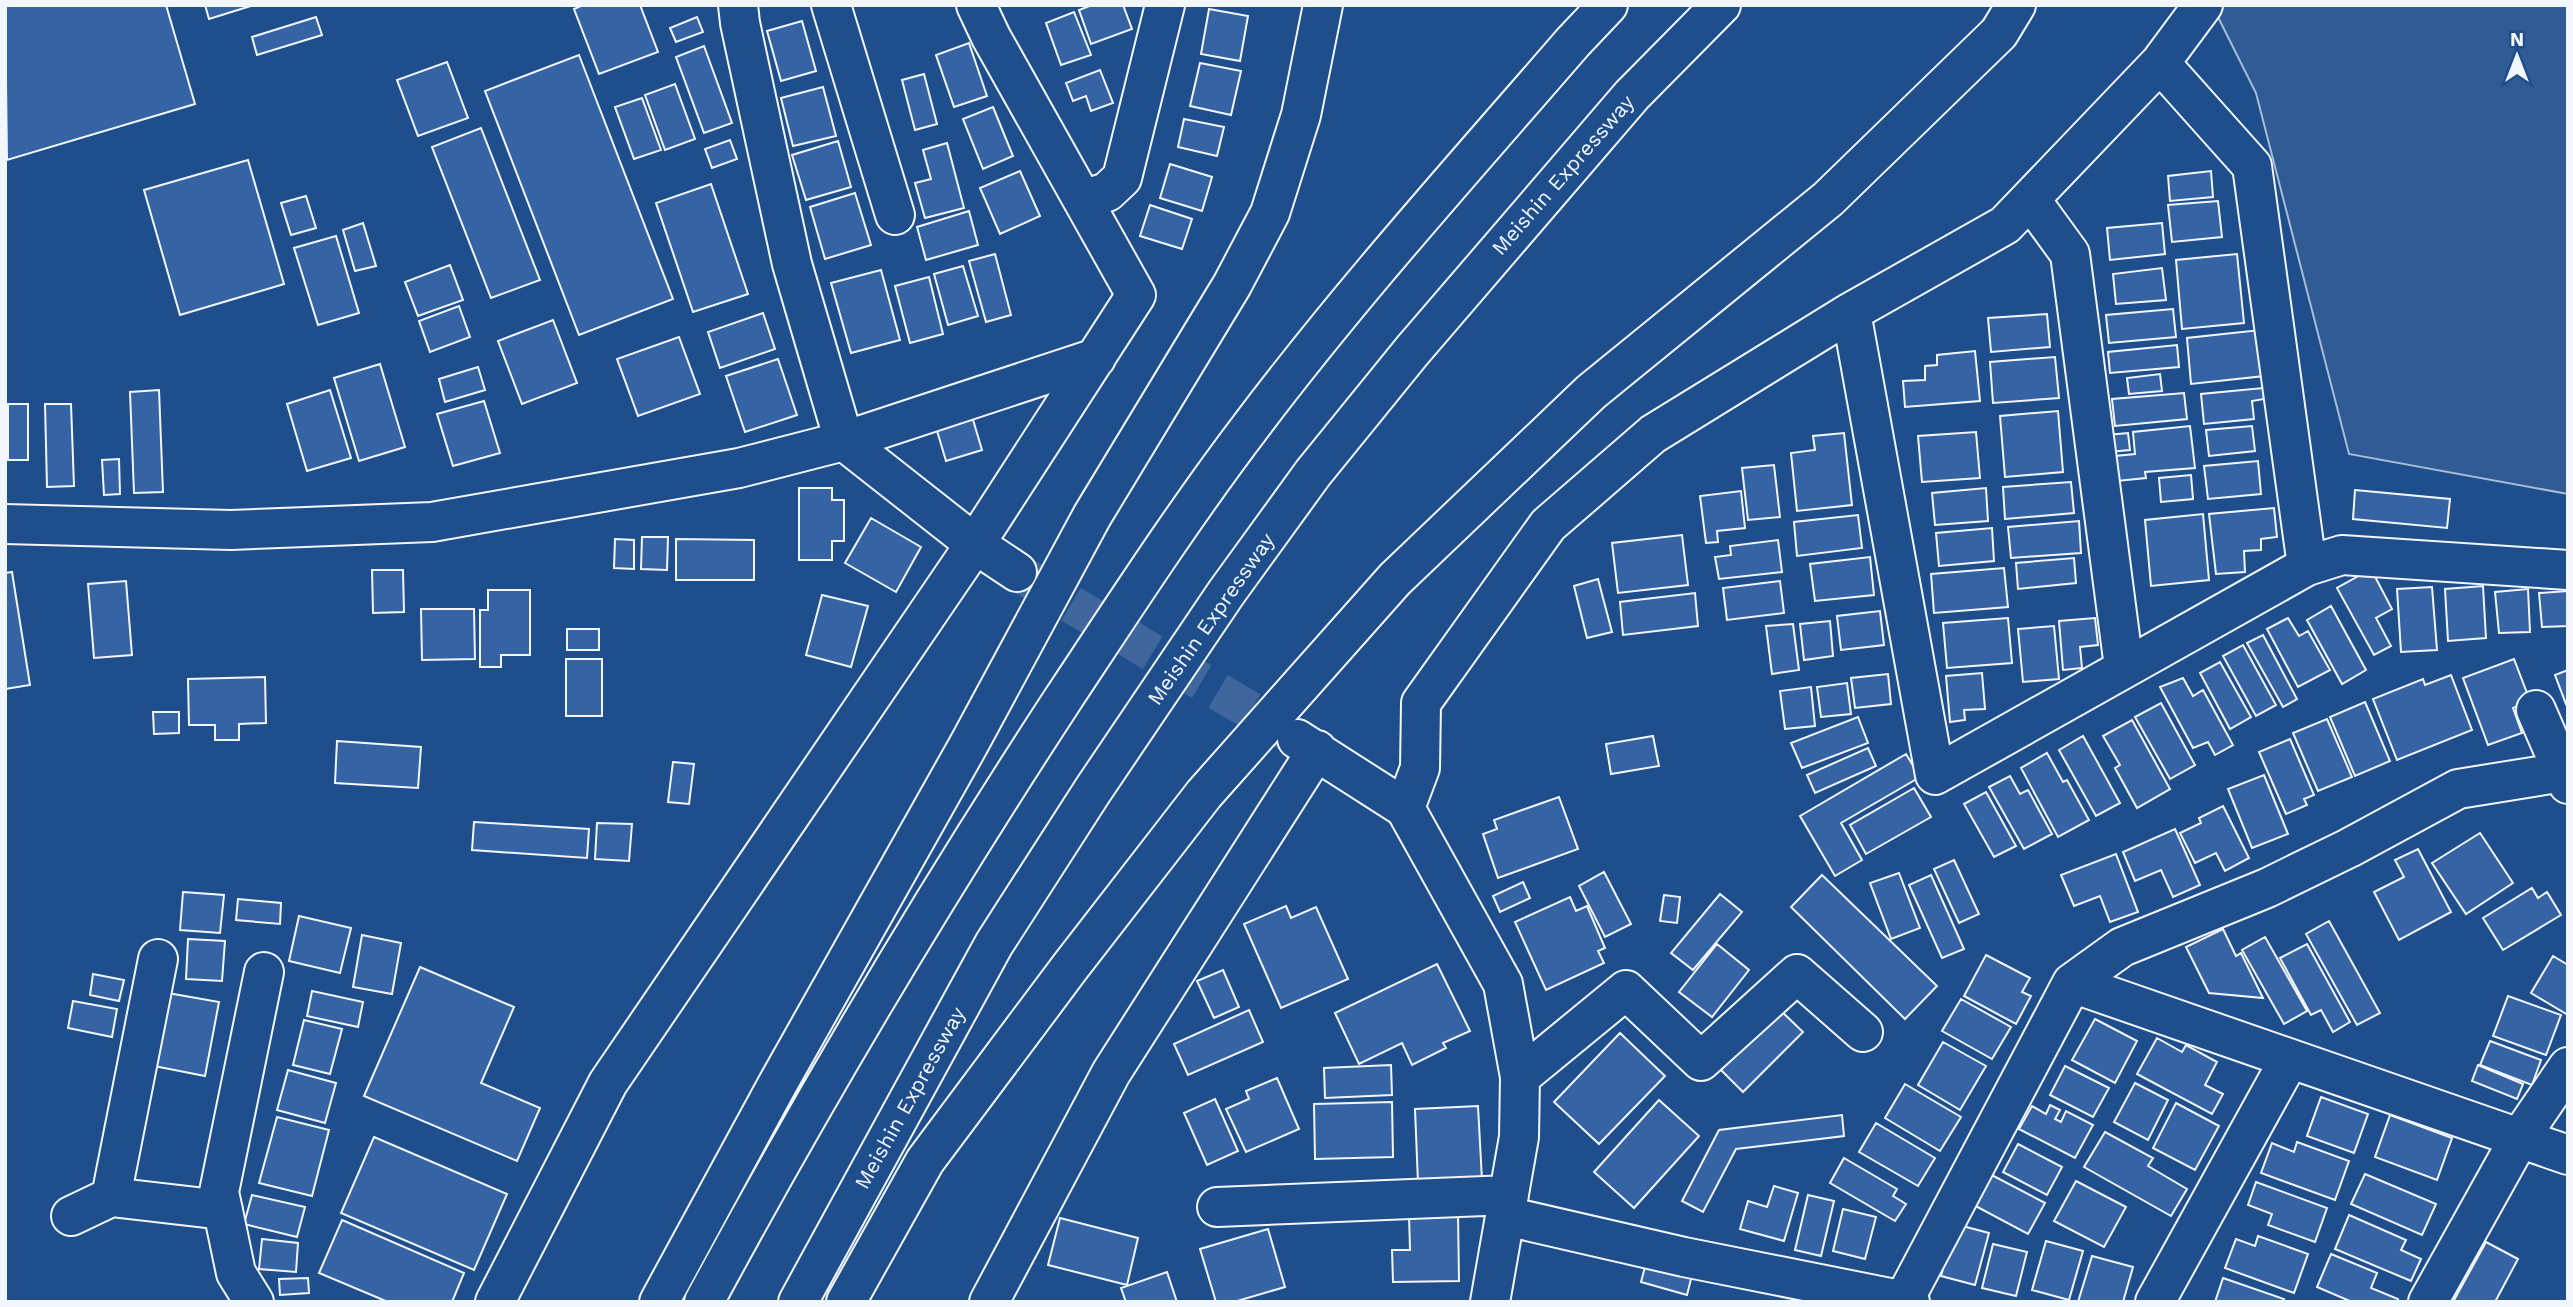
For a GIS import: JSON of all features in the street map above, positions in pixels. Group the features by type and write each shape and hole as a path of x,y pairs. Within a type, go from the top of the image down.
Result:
{"main road":[{"path":"738,5 792,264 844,441 975,544 1017,572"},
{"path":"831,5 895,215"},
{"path":"495,1302 608,1083 975,544 1136,295 991,37 976,5"},
{"path":"1083,200 1107,192 1122,178 1165,5"},
{"path":"659,1302 770,1097 969,744 1092,516 1232,285 1270,213 1301,115 1323,5"},
{"path":"704,1302 782,1157 990,810 1143,578 1250,427 1360,287 1608,5"},
{"name":"Meishin Expressway","path":"798,1302 994,944 1093,790 1226,593 1313,474 1412,351 1632,95 1721,5"},
{"path":"846,1302 925,1161 1070,967 1204,794 1395,579 1591,392 1828,199 1999,33 2016,5"},
{"path":"1405,808 1420,768 1421,703 1548,525 1653,434 1851,312 2005,225 2161,63 2203,5"},
{"path":"2161,63 2252,166 2306,566"},
{"path":"2030,199 2070,254 2124,667"},
{"path":"1851,312 1935,775 2306,566 2342,555 2568,570"},
{"path":"5,524 231,530 432,523 739,468 844,441 1096,358"},
{"path":"1217,1207 1508,1205 1684,1257 1907,1301 2073,983 2122,947 2267,888 2349,848 2458,789 2565,778 2536,710"},
{"path":"989,1302 1111,1073 1307,744 1405,808 1503,985 1520,1077 1519,1138 1490,1302"},
{"path":"111,1197 158,959"},
{"path":"254,1302 236,1273 219,1192 264,972"},
{"path":"1520,1077 1626,990 1701,1061 1797,974 1863,1032"},
{"path":"2073,983 2568,1155"},
{"path":"2155,1302 2290,1060"},
{"path":"2428,1302 2519,1139 2568,1067"},
{"path":"71,1216 111,1197 223,1210"}],"shaded area":[{"path":"2212,5 2568,5 2568,494 2349,454 2256,93"}],"building":[{"path":"5,5 166,5 195,104 7,160"},
{"path":"205,5 254,5 209,19"},
{"path":"583,5 640,5 658,52 599,74 574,9"},
{"path":"1092,5 1123,5 1132,29 1091,44 1079,10"},
{"path":"1209,9 1248,16 1240,61 1201,54"},
{"path":"1074,12 1091,55 1061,65 1046,23"},
{"path":"316,17 322,35 257,55 252,37"},
{"path":"697,17 703,32 676,42 670,28"},
{"path":"802,21 816,71 781,81 767,31"},
{"path":"969,43 987,96 954,107 936,55"},
{"path":"704,46 732,123 704,133 676,57"},
{"path":"579,55 673,299 579,335 485,91"},
{"path":"447,62 468,118 418,136 397,80"},
{"path":"1200,63 1241,71 1231,115 1190,106"},
{"path":"1100,70 1113,103 1091,111 1086,96 1073,101 1066,83"},
{"path":"924,74 937,124 915,130 902,80"},
{"path":"675,84 695,139 665,150 645,95"},
{"path":"823,87 836,136 793,146 781,98"},
{"path":"642,98 661,150 634,159 615,107"},
{"path":"993,107 1013,156 983,169 963,119"},
{"path":"1184,119 1224,127 1217,156 1178,147"},
{"path":"481,128 540,280 491,298 432,147"},
{"path":"730,140 737,159 712,168 705,149"},
{"path":"838,141 851,187 806,200 792,155"},
{"path":"947,143 964,208 925,218 915,183 931,179 923,150"},
{"path":"248,160 284,284 180,315 144,190"},
{"path":"1170,164 1212,177 1202,211 1160,198"},
{"path":"1020,171 1040,216 1000,234 980,188"},
{"path":"2211,171 2213,197 2170,201 2168,176"},
{"path":"711,184 748,294 693,312 656,203"},
{"path":"855,193 871,245 825,259 810,207"},
{"path":"306,196 316,228 291,235 281,203"},
{"path":"2218,201 2222,237 2172,242 2168,205"},
{"path":"1150,205 1192,219 1182,249 1140,236"},
{"path":"969,211 978,245 926,260 917,227"},
{"path":"363,223 376,266 355,271 343,230"},
{"path":"2162,223 2165,254 2110,260 2107,228"},
{"path":"336,236 359,313 318,325 294,248"},
{"path":"995,254 1011,315 986,322 969,261"},
{"path":"2237,254 2244,323 2182,329 2176,260"},
{"path":"450,265 463,300 418,316 405,282"},
{"path":"963,266 978,316 948,325 934,274"},
{"path":"2162,268 2166,300 2116,304 2113,274"},
{"path":"881,270 900,340 851,353 831,283"},
{"path":"929,277 943,334 910,343 895,286"},
{"path":"459,306 470,337 430,352 419,321"},
{"path":"2173,309 2176,337 2109,343 2106,315"},
{"path":"763,313 775,349 720,368 708,332"},
{"path":"2047,314 2050,347 1991,352 1988,318"},
{"path":"553,320 577,383 522,404 498,341"},
{"path":"2260,330 2264,376 2191,384 2187,338"},
{"path":"679,337 700,394 638,416 617,359"},
{"path":"2177,345 2179,367 2110,373 2108,352"},
{"path":"1975,351 1980,401 1905,407 1903,381 1925,380 1925,366 1937,365 1937,355"},
{"path":"2055,357 2059,398 1993,403 1990,362"},
{"path":"778,359 797,415 745,432 726,376"},
{"path":"380,364 405,447 359,461 334,378"},
{"path":"478,367 485,390 445,402 439,379"},
{"path":"2160,374 2162,391 2129,394 2127,378"},
{"path":"2263,388 2264,399 2252,401 2254,419 2204,424 2201,394"},
{"path":"159,390 163,492 134,493 130,392"},
{"path":"330,390 351,458 307,471 287,404"},
{"path":"2184,393 2187,419 2115,426 2112,399"},
{"path":"484,401 500,453 453,466 437,414"},
{"path":"8,404 28,404 28,460 8,460"},
{"path":"45,404 71,404 74,486 47,487"},
{"path":"2058,411 2063,472 2005,477 2000,416"},
{"path":"971,413 982,450 946,461 935,424"},
{"path":"2190,426 2195,468 2145,472 2146,478 2117,481 2115,456 2135,454 2133,432"},
{"path":"2252,426 2255,451 2209,456 2206,430"},
{"path":"1976,432 1980,478 1922,482 1918,436"},
{"path":"1844,433 1852,505 1797,511 1791,453 1815,450 1813,436"},
{"path":"2128,433 2130,450 2109,452 2107,435"},
{"path":"119,459 120,494 104,495 102,460"},
{"path":"2258,461 2261,494 2208,499 2204,466"},
{"path":"1774,465 1780,517 1748,520 1742,468"},
{"path":"2191,475 2193,499 2161,502 2159,478"},
{"path":"2071,482 2074,513 2005,519 2003,487"},
{"path":"799,488 832,488 832,500 844,500 844,541 832,541 832,560 799,560"},
{"path":"1986,488 1988,521 1935,525 1932,493"},
{"path":"2355,490 2450,499 2447,528 2353,519"},
{"path":"1741,491 1745,528 1717,531 1718,542 1706,543 1700,496"},
{"path":"2274,508 2277,537 2261,539 2261,550 2244,551 2245,572 2216,574 2209,514"},
{"path":"2203,514 2209,580 2151,586 2145,520"},
{"path":"1858,515 1862,548 1797,556 1794,522"},
{"path":"871,518 921,547 896,592 845,563"},
{"path":"2079,521 2081,553 2011,558 2008,527"},
{"path":"1992,528 1994,561 1939,566 1936,533"},
{"path":"1682,535 1688,585 1618,593 1612,543"},
{"path":"642,537 668,537 667,570 641,569"},
{"path":"615,539 634,540 634,569 614,568"},
{"path":"676,539 754,540 754,580 676,580"},
{"path":"1778,540 1782,572 1719,579 1715,557 1731,555 1730,546"},
{"path":"1870,557 1874,595 1815,601 1810,564"},
{"path":"2074,558 2076,583 2018,589 2016,563"},
{"path":"2004,568 2008,607 1934,613 1931,574"},
{"path":"2371,569 2392,609 2376,618 2391,646 2374,655 2337,588"},
{"path":"372,570 403,570 404,612 373,613"},
{"path":"12,572 30,685 5,689 5,573"},
{"path":"1598,579 1612,632 1587,638 1574,586"},
{"path":"126,581 132,655 94,658 88,584"},
{"path":"1780,581 1784,613 1727,620 1723,588"},
{"path":"2483,586 2486,638 2448,641 2445,589"},
{"path":"2432,587 2437,650 2401,652 2397,589"},
{"path":"2528,589 2530,632 2499,633 2495,592"},
{"path":"488,590 530,590 530,655 501,655 501,667 480,667 480,610 488,610"},
{"path":"2568,591 2568,626 2542,627 2539,593"},
{"path":"1695,593 1698,626 1623,635 1620,602"},
{"path":"822,595 868,606 851,667 806,655"},
{"path":"2331,606 2366,670 2342,684 2307,620"},
{"path":"421,609 474,609 475,659 422,660"},
{"path":"1880,611 1884,645 1841,650 1837,616"},
{"path":"2008,618 2012,663 1947,668 1943,623"},
{"path":"2095,618 2098,645 2080,647 2082,668 2063,670 2059,621"},
{"path":"2288,618 2299,636 2308,631 2330,670 2298,687 2267,629"},
{"path":"1830,621 1833,656 1804,660 1800,624"},
{"path":"1793,624 1799,670 1772,674 1766,626"},
{"path":"2054,626 2059,679 2023,682 2018,629"},
{"path":"567,629 599,629 599,650 567,650"},
{"path":"2263,635 2297,699 2283,707 2247,643"},
{"path":"2243,645 2276,705 2256,716 2223,656"},
{"path":"566,659 602,659 602,716 566,716"},
{"path":"2514,659 2530,701 2513,708 2522,733 2488,745 2463,678"},
{"path":"2220,662 2251,717 2230,729 2200,673"},
{"path":"2568,670 2568,703 2566,704 2555,675"},
{"path":"1982,673 1985,709 1964,710 1965,720 1950,722 1946,676"},
{"path":"1888,674 1891,704 1855,708 1851,678"},
{"path":"2451,675 2472,730 2397,760 2373,699 2423,679 2425,685"},
{"path":"265,677 266,723 239,724 239,740 215,740 215,725 189,725 188,679"},
{"path":"2183,678 2193,696 2203,690 2233,745 2215,755 2208,742 2193,748 2160,687"},
{"path":"1847,683 1851,714 1821,717 1817,687"},
{"path":"1811,687 1815,726 1785,729 1780,691"},
{"path":"2365,702 2390,761 2355,776 2330,717"},
{"path":"2161,703 2195,765 2170,779 2135,717"},
{"path":"153,712 179,712 179,733 154,734"},
{"path":"1858,717 1868,743 1802,768 1791,743"},
{"path":"2327,719 2352,777 2318,791 2293,733"},
{"path":"2132,720 2170,789 2137,808 2115,768 2120,765 2103,736"},
{"path":"1653,736 1659,766 1611,774 1606,744"},
{"path":"2083,736 2120,803 2096,816 2059,750"},
{"path":"2290,739 2314,795 2304,799 2307,805 2286,814 2259,752"},
{"path":"337,741 421,747 418,788 335,783"},
{"path":"1868,748 1876,766 1815,793 1807,775"},
{"path":"2047,753 2063,782 2067,780 2089,820 2058,837 2021,768"},
{"path":"1906,754 1920,777 1841,823 1862,860 1835,876 1800,816"},
{"path":"673,762 694,764 689,804 668,802"},
{"path":"2264,775 2288,834 2252,848 2228,789"},
{"path":"2010,776 2020,794 2028,790 2052,834 2024,849 1989,787"},
{"path":"1914,788 1931,817 1866,854 1850,825"},
{"path":"1986,792 2016,846 1994,857 1964,804"},
{"path":"1559,797 1578,849 1498,878 1483,834 1497,829 1494,820"},
{"path":"2223,806 2249,858 2225,871 2216,853 2195,863 2180,833 2201,823 2199,818"},
{"path":"474,822 589,829 587,858 472,850"},
{"path":"597,823 632,824 629,861 595,859"},
{"path":"2175,829 2200,885 2173,897 2161,870 2135,881 2123,852"},
{"path":"2480,833 2513,883 2466,914 2432,863"},
{"path":"2418,849 2451,912 2399,940 2374,892 2404,877 2395,860"},
{"path":"2116,854 2138,912 2110,922 2100,896 2074,906 2061,875"},
{"path":"1954,860 1979,914 1959,923 1934,869"},
{"path":"1604,872 1631,924 1605,937 1579,886"},
{"path":"1899,873 1920,928 1891,939 1870,883"},
{"path":"1822,875 1937,986 1905,1019 1791,907"},
{"path":"1931,875 1964,949 1942,958 1909,885"},
{"path":"1523,882 1530,898 1500,912 1493,896"},
{"path":"2532,888 2538,898 2547,892 2561,915 2503,950 2483,918"},
{"path":"183,892 224,895 220,933 180,930"},
{"path":"1720,894 1742,912 1693,970 1671,953"},
{"path":"1664,895 1680,897 1677,923 1660,921"},
{"path":"1570,897 1576,911 1587,906 1605,948 1598,951 1604,963 1546,990 1515,922"},
{"path":"238,899 281,903 280,924 236,920"},
{"path":"1286,906 1291,918 1316,907 1348,979 1281,1008 1244,924"},
{"path":"299,916 351,928 340,973 289,961"},
{"path":"2329,921 2380,1013 2357,1025 2306,934"},
{"path":"2223,929 2236,956 2241,953 2263,998 2209,993 2186,947"},
{"path":"362,935 401,943 392,994 353,987"},
{"path":"2265,937 2307,1011 2284,1024 2242,950"},
{"path":"188,939 225,941 222,981 186,979"},
{"path":"1717,944 1749,970 1712,1017 1679,992"},
{"path":"2307,944 2350,1022 2333,1032 2321,1010 2311,1015 2280,958"},
{"path":"1986,955 2030,978 2022,992 2031,996 2016,1024 1964,996"},
{"path":"2553,956 2568,965 2568,1015 2531,993"},
{"path":"1437,964 1470,1031 1443,1043 1446,1048 1412,1065 1402,1043 1359,1064 1335,1013"},
{"path":"420,967 514,1007 481,1083 540,1108 517,1161 364,1096"},
{"path":"1223,970 1239,1007 1214,1018 1197,981"},
{"path":"93,974 124,980 119,1001 90,995"},
{"path":"312,991 363,1002 358,1027 307,1016"},
{"path":"168,993 219,1002 205,1076 154,1066"},
{"path":"2508,996 2561,1015 2546,1055 2493,1036"},
{"path":"1961,999 2011,1027 1992,1059 1942,1031"},
{"path":"73,1001 117,1009 112,1037 68,1028"},
{"path":"1778,1008 1803,1032 1743,1092 1719,1068"},
{"path":"1249,1010 1263,1042 1188,1075 1174,1044"},
{"path":"2095,1019 2137,1041 2115,1083 2072,1060"},
{"path":"304,1020 342,1029 330,1074 293,1065"},
{"path":"1620,1033 1665,1076 1599,1144 1554,1102"},
{"path":"2157,1038 2182,1052 2186,1045 2217,1062 2205,1085 2223,1094 2212,1114 2137,1074"},
{"path":"2490,1041 2541,1060 2532,1085 2480,1065"},
{"path":"1943,1042 1986,1066 1960,1110 1918,1085"},
{"path":"1391,1065 1392,1095 1325,1098 1324,1068"},
{"path":"2478,1065 2523,1084 2517,1099 2472,1081"},
{"path":"2065,1066 2109,1088 2093,1117 2050,1095"},
{"path":"288,1070 336,1083 325,1123 277,1110"},
{"path":"1277,1078 1299,1129 1246,1152 1226,1109 1249,1099 1246,1091"},
{"path":"2135,1083 2168,1100 2148,1140 2114,1122"},
{"path":"1905,1084 1961,1117 1940,1151 1885,1118"},
{"path":"2321,1097 2368,1114 2354,1153 2307,1136"},
{"path":"1215,1099 1238,1151 1207,1165 1184,1113"},
{"path":"1659,1100 1699,1136 1634,1208 1594,1172"},
{"path":"1392,1102 1393,1157 1315,1159 1314,1104"},
{"path":"2176,1103 2219,1126 2195,1170 2153,1148"},
{"path":"2050,1105 2060,1110 2055,1119 2061,1122 2066,1111 2093,1125 2075,1158 2019,1129 2032,1106 2046,1114"},
{"path":"1478,1106 1482,1180 1418,1183 1415,1109"},
{"path":"1842,1115 1844,1136 1736,1149 1703,1212 1682,1201 1719,1130"},
{"path":"2390,1115 2452,1138 2437,1180 2375,1157"},
{"path":"277,1117 329,1130 312,1196 259,1183"},
{"path":"1876,1123 1935,1158 1918,1186 1859,1152"},
{"path":"2105,1132 2153,1158 2148,1166 2187,1189 2171,1216 2084,1167"},
{"path":"374,1137 507,1194 474,1270 341,1213"},
{"path":"2297,1142 2349,1161 2335,1200 2261,1173 2272,1143 2294,1152"},
{"path":"2018,1144 2062,1167 2047,1195 2003,1172"},
{"path":"1844,1158 1897,1189 1893,1196 1906,1204 1895,1221 1830,1183"},
{"path":"1984,1171 2045,1203 2028,1234 1968,1202"},
{"path":"2365,1174 2436,1204 2422,1235 2351,1204"},
{"path":"2076,1181 2126,1207 2104,1247 2054,1221"},
{"path":"2256,1182 2327,1208 2315,1242 2268,1225 2272,1214 2248,1205"},
{"path":"1774,1186 1798,1193 1784,1241 1740,1229 1748,1201 1767,1207"},
{"path":"252,1195 305,1207 297,1237 244,1224"},
{"path":"1808,1195 1834,1201 1821,1256 1795,1250"},
{"path":"1843,1209 1876,1217 1865,1259 1833,1251"},
{"path":"1458,1212 1459,1281 1393,1282 1392,1250 1410,1250 1409,1214"},
{"path":"2349,1215 2406,1240 2401,1250 2421,1259 2411,1281 2335,1249"},
{"path":"1060,1218 1138,1238 1127,1285 1048,1265"},
{"path":"342,1220 464,1273 452,1302 388,1302 319,1273"},
{"path":"1955,1224 1989,1233 1975,1285 1941,1276"},
{"path":"1268,1229 1285,1287 1234,1302 1216,1302 1200,1249"},
{"path":"2258,1236 2308,1254 2294,1293 2225,1268 2236,1239 2255,1246"},
{"path":"262,1239 298,1243 296,1272 259,1269"},
{"path":"2046,1241 2083,1251 2069,1300 2032,1290"},
{"path":"2486,1242 2518,1259 2495,1302 2453,1302"},
{"path":"1993,1244 2027,1252 2016,1296 1982,1288"},
{"path":"2331,1254 2377,1273 2371,1288 2398,1299 2397,1302 2352,1302 2317,1287"},
{"path":"2092,1256 2133,1267 2123,1302 2078,1302"},
{"path":"1647,1259 1693,1271 1687,1295 1641,1282"},
{"path":"1167,1272 1177,1302 1126,1302 1121,1288"},
{"path":"308,1278 309,1293 280,1295 279,1279"},
{"path":"2223,1278 2284,1299 2283,1302 2215,1302"}],"tunnel":[{"path":"1022,575 1295,737"}]}
